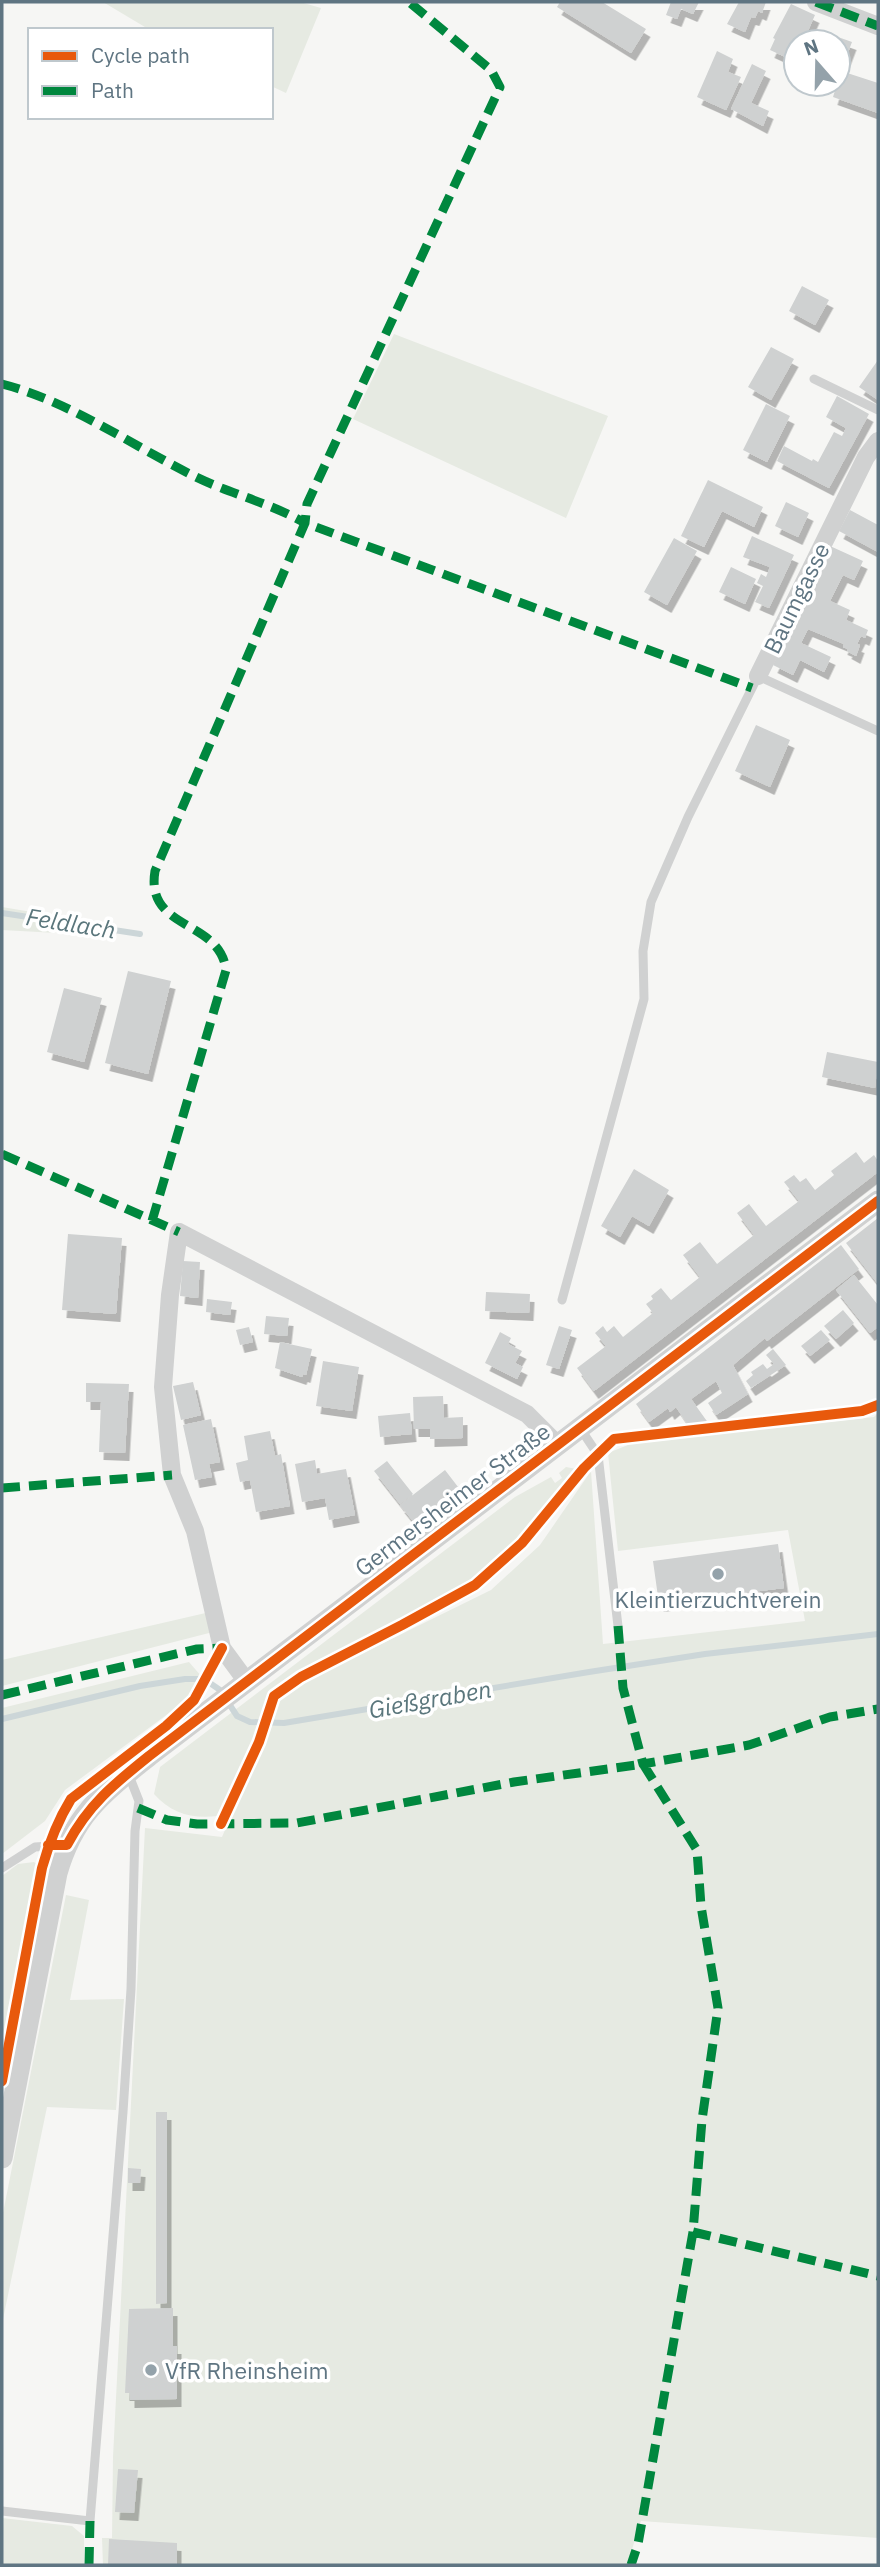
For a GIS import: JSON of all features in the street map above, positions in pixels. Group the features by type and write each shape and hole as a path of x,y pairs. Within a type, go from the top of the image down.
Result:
{"street":[{"path":"816,2 878,26"},
{"name":"Baumgasse","path":"758,676 866,457 878,441"},
{"name":"Germersheimer Straße","path":"2,2158 57,1873 78,1822 92,1804 128,1773 878,1201"},
{"path":"243,1685 222,1648 195,1531 172,1475 163,1387 170,1295 179,1232 527,1414 557,1444"}],"lane":[{"path":"814,379 878,410"},
{"path":"562,1300 644,999 643,951 651,902 688,817 758,676"},
{"name":"Baumgasse","path":"758,676 878,731"},
{"path":"580,1428 598,1455 618,1626"},
{"path":"2,2511 90,2521 131,1989 135,1831 139,1801 128,1773"},
{"path":"2,1868 35,1847 67,1845"}],"shaded area":[{"path":"103,2 300,2 321,8 286,93 273,87 273,28 147,28"},
{"path":"394,334 608,416 566,518 353,419"},
{"path":"2,907 79,920 75,934 2,930"},
{"path":"878,1413 878,2538 641,2521 627,2565 103,2565 102,2538 112,2538 113,2457 145,1828 222,1837 282,1696 312,1678 491,1590 540,1545 591,1471 603,1644 805,1621 788,1530 618,1551 608,1453 633,1443 874,1417"},
{"path":"566,1467 576,1469 517,1544 474,1583 300,1676 266,1699 250,1749 218,1816 183,1814 154,1794 160,1767 515,1497 551,1477 555,1483 562,1478 559,1473"},
{"path":"210,1612 213,1632 2,1686 2,1660"},
{"path":"189,1662 202,1677 188,1699 65,1790 45,1821 2,1854 2,1708"},
{"path":"34,1862 39,1866 2,2051 2,1876 18,1864"},
{"path":"66,1895 89,1900 70,2000 124,1999 116,2110 47,2107 2,2324 2,2218"},
{"path":"2,2518 72,2526 84,2536 84,2565 2,2565"}],"building":[{"path":"560,2 602,2 646,29 631,53 557,7"},
{"path":"671,2 699,2 693,14 681,9 677,19 666,15"},
{"path":"739,2 766,2 762,13 758,11 755,18 751,17 745,32 727,24"},
{"path":"791,4 815,15 809,28 782,28 782,56 770,50 775,39 773,38"},
{"path":"717,51 733,59 728,72 741,77 726,110 697,97"},
{"path":"752,64 766,71 751,103 769,111 763,126 731,109"},
{"path":"852,75 878,83 878,113 836,98 852,98"},
{"path":"802,286 829,300 815,325 789,311"},
{"path":"771,347 794,359 771,400 748,387"},
{"path":"878,360 878,400 859,387"},
{"path":"837,396 869,414 829,488 777,461 784,446 818,462 834,432 842,436 846,428 826,417"},
{"path":"766,404 790,416 767,462 743,450"},
{"path":"708,480 763,507 754,527 722,511 704,547 681,536"},
{"path":"786,502 809,513 798,537 775,526"},
{"path":"850,510 878,525 878,552 839,531"},
{"path":"752,536 794,555 769,608 755,602 763,586 757,583 761,574 766,577 770,567 743,557"},
{"path":"674,538 697,551 667,605 644,592"},
{"path":"830,546 863,561 854,580 843,575 830,601 850,610 846,620 868,630 865,638 861,636 857,644 860,645 856,656 843,647 844,644 808,629 801,643 831,657 824,672 800,660 793,675 773,665"},
{"path":"731,567 756,579 745,604 719,592"},
{"path":"756,725 790,740 770,787 735,771"},
{"path":"128,971 171,981 148,1074 105,1063"},
{"path":"64,988 102,998 84,1062 47,1052"},
{"path":"827,1052 878,1062 875,1088 822,1077"},
{"path":"856,1152 864,1163 874,1155 878,1161 878,1172 594,1391 577,1368 606,1346 595,1333 603,1326 607,1332 614,1326 623,1337 653,1313 646,1304 661,1288 671,1300 700,1277 683,1255 700,1242 717,1264 754,1235 737,1213 749,1204 766,1226 799,1201 784,1182 794,1175 800,1182 806,1178 815,1190 834,1175 831,1171"},
{"path":"634,1169 669,1190 649,1226 632,1216 620,1237 601,1226"},
{"path":"878,1218 878,1284 846,1243"},
{"path":"68,1234 122,1238 116,1314 62,1310"},
{"path":"841,1245 859,1269 733,1365 748,1394 716,1415 708,1403 722,1393 716,1381 691,1399 709,1424 689,1426 676,1407 670,1412 668,1408 649,1422 636,1404"},
{"path":"183,1261 200,1262 198,1298 180,1296"},
{"path":"854,1275 878,1305 878,1327 870,1333 836,1290"},
{"path":"486,1292 530,1294 529,1313 485,1311"},
{"path":"207,1299 232,1302 230,1315 206,1312"},
{"path":"843,1310 854,1323 836,1339 824,1326"},
{"path":"266,1316 289,1318 287,1336 264,1334"},
{"path":"559,1326 572,1330 559,1369 546,1365"},
{"path":"249,1327 253,1342 240,1345 236,1330"},
{"path":"821,1330 830,1340 810,1356 801,1346"},
{"path":"500,1332 511,1338 508,1344 522,1351 515,1363 523,1367 517,1379 485,1363"},
{"path":"280,1342 312,1349 306,1375 303,1374 302,1377 275,1368"},
{"path":"773,1349 786,1365 751,1388 746,1381 753,1375 751,1372 763,1364 767,1369 774,1364 766,1355"},
{"path":"323,1361 359,1367 352,1411 316,1406"},
{"path":"193,1382 201,1415 181,1420 173,1386"},
{"path":"86,1383 129,1384 125,1453 99,1452 101,1402 86,1402"},
{"path":"443,1396 444,1418 463,1417 463,1438 430,1439 430,1429 414,1429 413,1397"},
{"path":"410,1413 412,1434 380,1437 378,1416"},
{"path":"211,1419 220,1462 209,1464 212,1477 195,1480 183,1425"},
{"path":"270,1431 275,1456 281,1454 290,1506 256,1512 250,1480 240,1482 236,1463 248,1460 244,1436"},
{"path":"315,1460 317,1474 346,1469 355,1515 329,1520 325,1498 302,1502 295,1464"},
{"path":"387,1461 413,1494 400,1504 374,1471"},
{"path":"445,1470 465,1496 421,1531 400,1505"},
{"name":"Kleintierzuchtverein","path":"778,1544 784,1588 659,1604 653,1561"},
{"path":"156,2112 167,2112 167,2303 156,2304"},
{"path":"128,2168 141,2169 140,2183 128,2183"},
{"name":"VfR Rheinsheim","path":"173,2308 173,2346 177,2346 177,2399 130,2400 130,2393 125,2393 129,2309"},
{"path":"118,2469 138,2470 134,2513 115,2512"},
{"path":"109,2539 177,2543 177,2565 108,2565"}],"waterway":[{"name":"Feldlach","path":"2,913 140,934"},
{"name":"Gießgraben","path":"2,1719 140,1686 204,1679 220,1690 237,1716 250,1722 284,1723 705,1654 878,1634"}],"marked path":[{"path":"2,384 52,401 196,477 305,523 307,504 500,87 491,70 409,2"},
{"path":"816,2 878,26"},
{"path":"152,1221 226,970 221,954 211,941 171,915 161,905 155,890 155,871 305,523 752,688"},
{"path":"2,1154 179,1232"},
{"path":"2,1488 172,1475"},
{"path":"618,1626 623,1688 643,1764 749,1745 830,1717 878,1709"},
{"path":"2,1695 197,1649 222,1648"},
{"path":"138,1808 167,1820 197,1824 297,1823 514,1782 643,1764 697,1850 701,1906 718,2008 702,2120 693,2232 638,2544 631,2565"},
{"path":"693,2232 878,2276"},
{"path":"89,2565 90,2521"}],"cycle path":[{"path":"48,1845 67,1845 84,1818 103,1796 149,1756 878,1201"},
{"path":"221,1824 259,1742 274,1696 301,1677 475,1585 522,1543 584,1468 614,1439 862,1411 878,1405"},
{"path":"2,2081 42,1868 62,1815 71,1799 166,1726 194,1700 222,1648"}],"place":[{"name":"Kleintierzuchtverein","path":"718,1574"},
{"name":"VfR Rheinsheim","path":"151,2370"}]}
